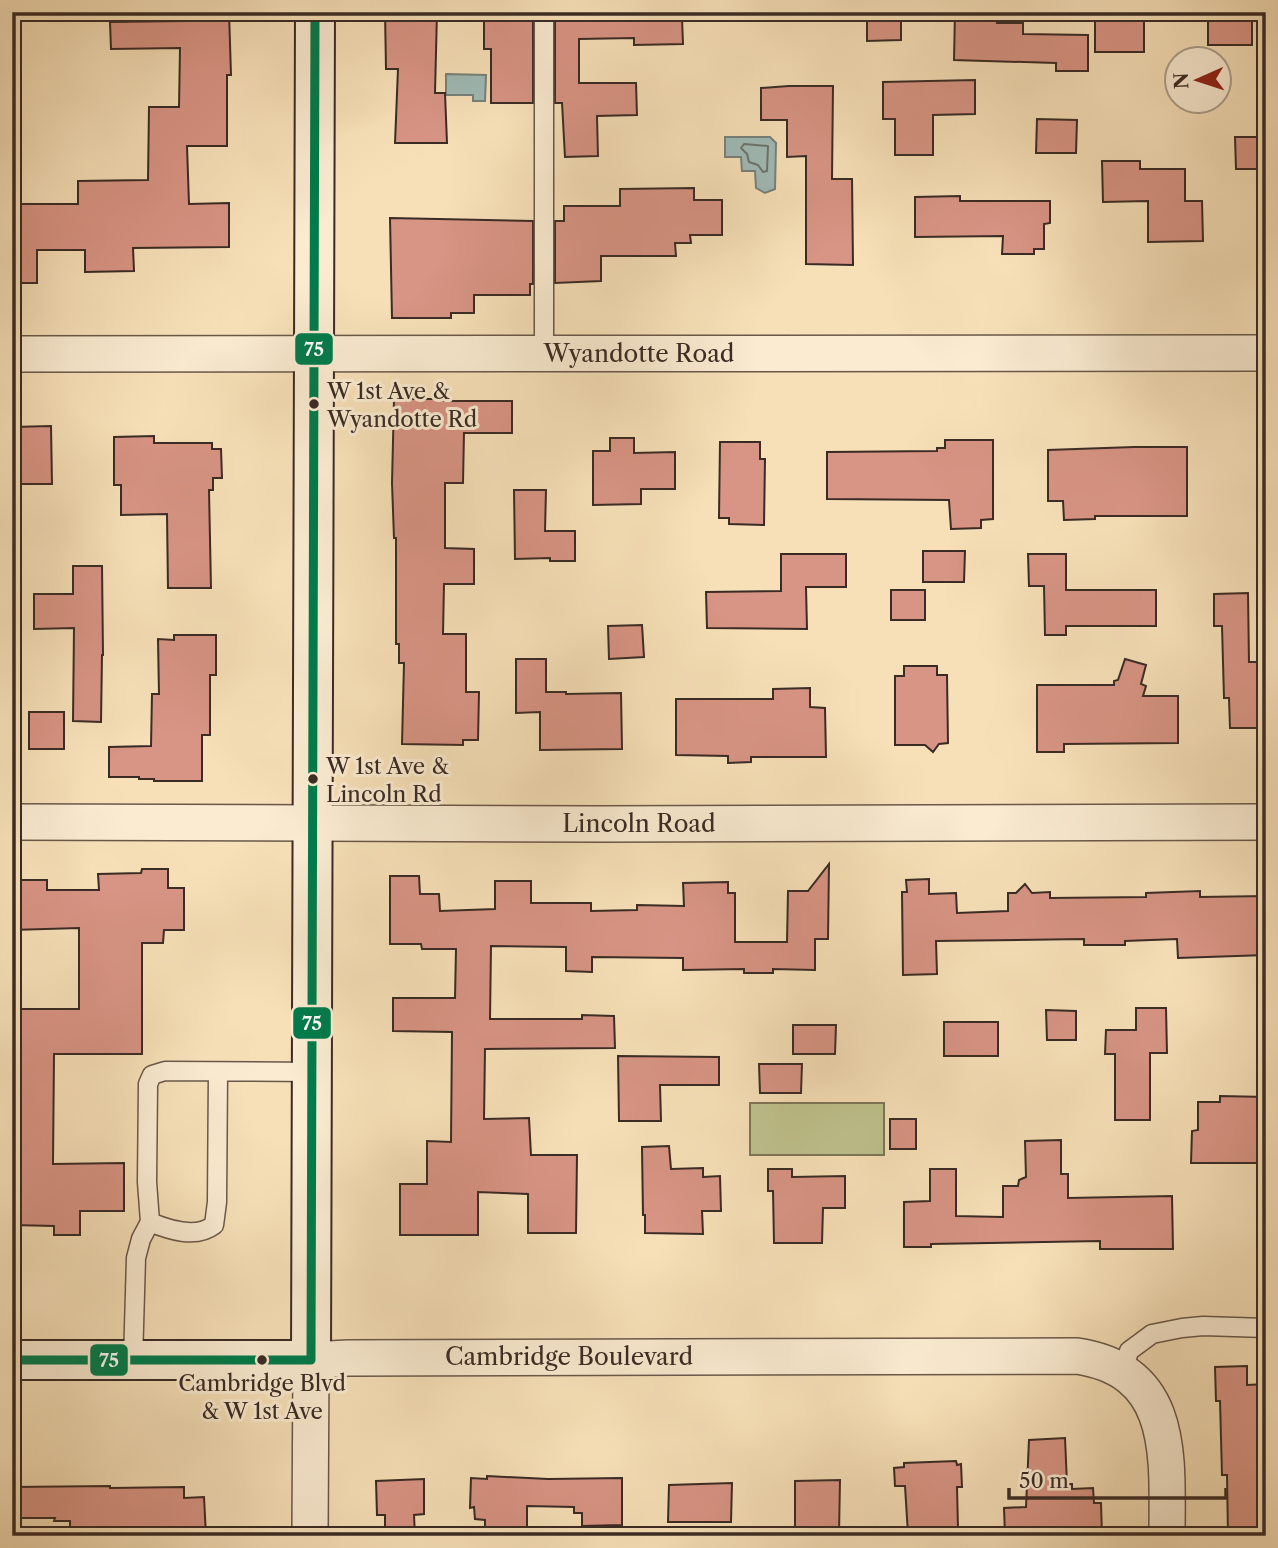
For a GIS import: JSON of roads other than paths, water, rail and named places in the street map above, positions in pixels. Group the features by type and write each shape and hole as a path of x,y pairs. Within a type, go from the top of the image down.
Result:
{"street":[{"path":"310,1536 315,12"},
{"name":"Wyandotte Road","path":"12,354 1266,353"},
{"name":"Lincoln Road","path":"12,822 1266,822"},
{"name":"Cambridge Boulevard","path":"12,1360 1077,1356 1101,1359 1144,1389 1160,1420 1167,1469 1167,1536"}],"lane":[{"path":"544,12 544,354"},
{"path":"132,1361 136,1258 141,1239 150,1222 147,1182 148,1084 152,1075 165,1071 313,1072"},
{"path":"150,1222 170,1230 192,1232 206,1231 214,1225 217,1202 218,1072"},
{"path":"1123,1373 1129,1350 1152,1334 1203,1326 1266,1328"}],"water":[{"path":"446,74 486,75 485,101 473,101 473,95 446,95"},
{"path":"725,137 770,137 776,143 775,189 765,193 756,188 755,171 742,171 741,157 725,157"}],"place":[{"name":"W 1st Ave & Wyandotte Rd","path":"314,404"},
{"name":"W 1st Ave & Lincoln Rd","path":"313,779"},
{"name":"Cambridge Blvd & W 1st Ave","path":"262,1360"}]}
